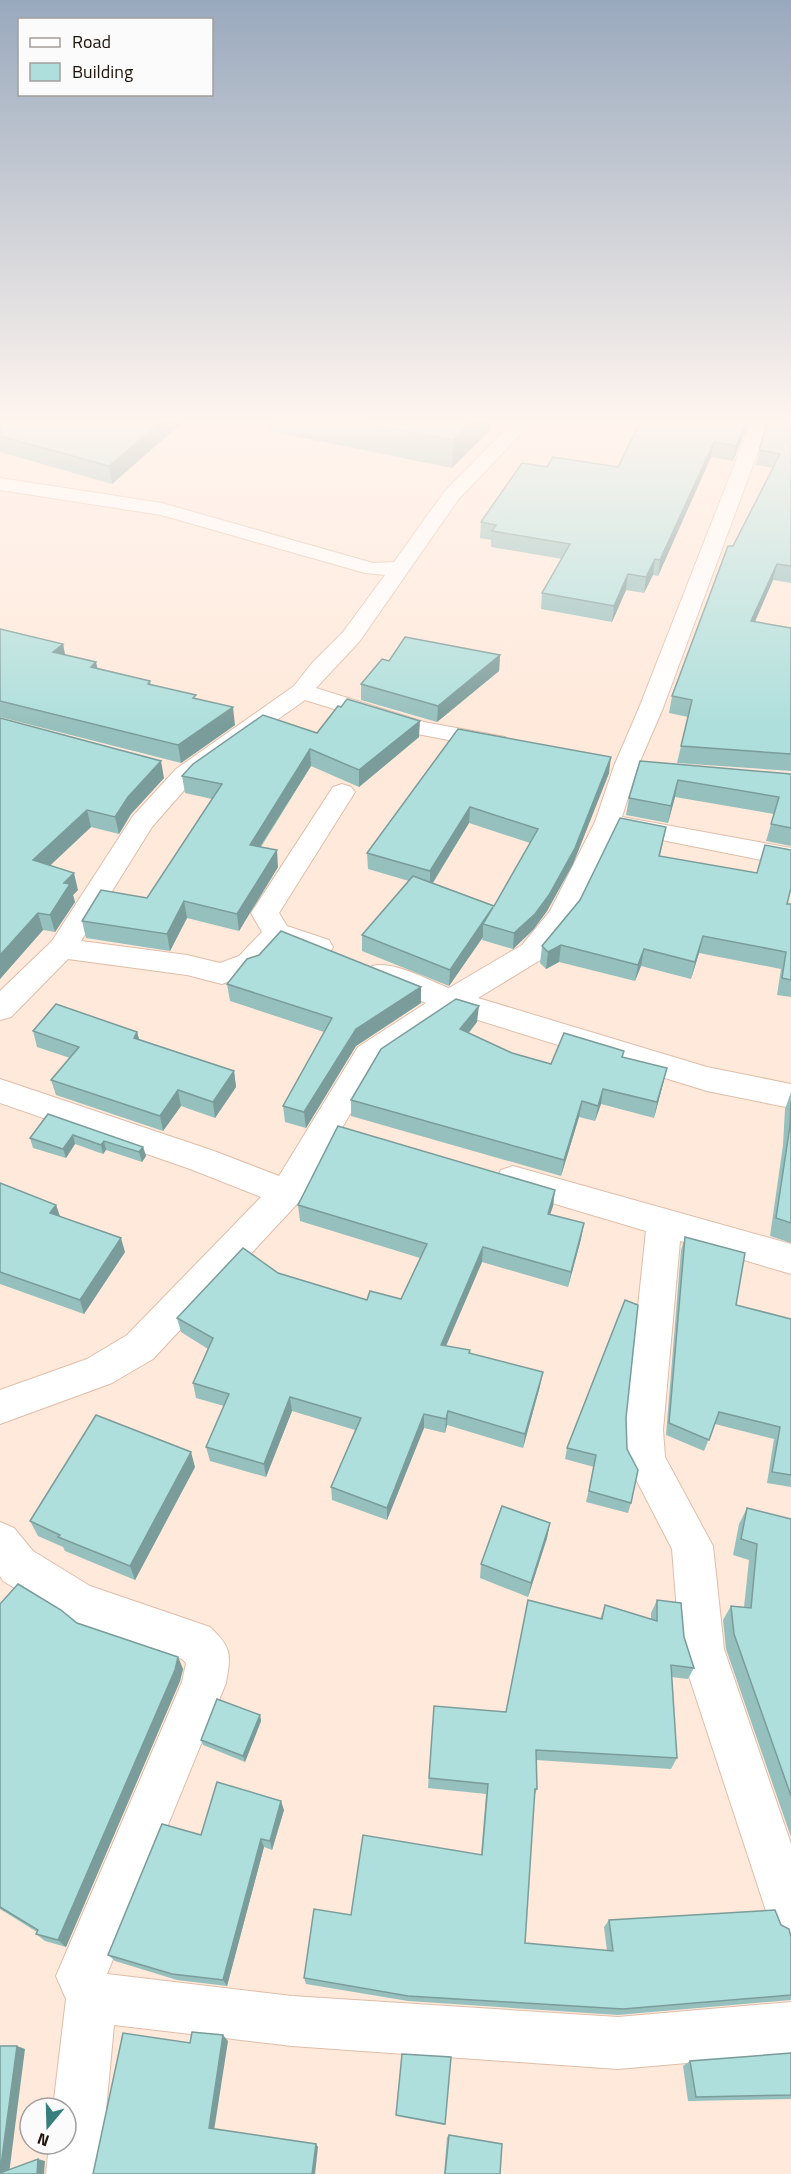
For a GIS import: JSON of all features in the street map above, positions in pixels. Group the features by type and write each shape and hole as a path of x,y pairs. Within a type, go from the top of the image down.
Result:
{"street":[{"path":"213,523 372,569 402,568"},
{"path":"0,1009 62,948 173,771 302,691 320,668 351,637 432,523"},
{"path":"0,1407 99,1371 140,1347 286,1193 369,1055 451,1001 532,952 562,915 608,822 625,766 651,708 720,523"},
{"path":"372,569 379,597"},
{"path":"302,691 420,728 519,746"},
{"path":"342,792 265,913 278,933 451,1001 706,1079 791,1096"},
{"path":"608,822 791,857"},
{"path":"62,948 187,965 222,974 249,963 278,933"},
{"path":"0,1091 202,1160 286,1193"},
{"path":"328,1124 361,1134"},
{"path":"484,1170 791,1259"},
{"path":"664,1223 644,1430 646,1460 692,1546 702,1649 791,1914"},
{"path":"0,1542 18,1566 80,1604 195,1642 209,1656 204,1683 81,1976 91,1997 73,2174"},
{"path":"91,1997 292,2021 618,2043 791,2028"}],"building":[{"path":"488,523 677,523 660,560 655,559 646,577 628,574 614,606 542,593 570,544 492,531 496,525"},
{"path":"745,523 791,523 791,566 777,564 751,621 791,628 791,754 681,746 692,700 672,696 728,546 733,546"},
{"path":"0,629 63,644 53,652 96,662 91,667 150,681 148,684 196,695 193,698 233,707 178,745 0,701"},
{"path":"405,637 500,655 438,706 361,684 382,659 389,661"},
{"path":"347,699 420,721 359,770 310,749 250,845 277,850 237,914 184,901 167,934 82,921 101,890 147,898 222,784 182,776 193,764 263,715 317,733 338,706 341,707"},
{"path":"0,718 161,761 128,797 115,817 87,810 33,860 74,873 64,883 70,884 50,915 38,913 0,955"},
{"path":"458,729 611,757 575,848 549,895 535,914 514,933 483,924 493,907 450,970 362,935 413,876 494,906 538,829 470,807 430,871 367,853"},
{"path":"640,761 791,774 791,828 771,824 779,797 678,780 671,806 629,798"},
{"path":"620,818 666,827 659,856 757,873 765,845 791,850 791,888 787,904 791,904 791,980 782,978 786,952 703,936 695,962 644,949 638,965 561,945 548,952 542,946 580,900"},
{"path":"281,931 421,987 356,1029 304,1112 283,1106 332,1018 227,984 247,959 259,955"},
{"path":"456,999 479,1006 460,1029 512,1053 551,1064 564,1033 624,1051 622,1057 667,1068 657,1102 603,1089 598,1106 582,1101 564,1160 351,1100 381,1049"},
{"path":"56,1004 137,1032 134,1038 234,1071 213,1102 178,1090 160,1116 51,1080 79,1047 33,1031"},
{"path":"791,1102 791,1223 776,1218 790,1126"},
{"path":"48,1114 143,1147 139,1152 104,1141 101,1145 73,1135 63,1149 30,1138"},
{"path":"338,1126 555,1190 548,1214 584,1223 571,1272 483,1247 441,1345 470,1350 469,1353 543,1372 525,1434 448,1411 446,1419 424,1414 387,1508 331,1487 361,1418 290,1397 264,1464 206,1447 229,1394 193,1383 213,1338 177,1318 243,1248 278,1273 367,1300 370,1291 401,1299 427,1244 298,1205"},
{"path":"0,1183 56,1205 50,1213 121,1238 80,1300 0,1272"},
{"path":"685,1237 745,1253 736,1305 791,1319 791,1475 772,1472 780,1427 719,1412 709,1440 669,1423"},
{"path":"625,1300 638,1305 626,1418 627,1449 638,1470 631,1503 589,1491 596,1455 567,1448"},
{"path":"96,1415 191,1452 130,1566 58,1537 60,1535 30,1521"},
{"path":"502,1506 550,1523 531,1583 481,1564"},
{"path":"747,1508 791,1519 791,1796 734,1634 731,1606 751,1608 757,1544 741,1539"},
{"path":"18,1584 61,1610 77,1623 178,1657 175,1670 58,1940 36,1934 38,1930 0,1907 0,1604"},
{"path":"528,1600 602,1619 605,1605 657,1621 657,1600 681,1603 684,1637 694,1668 671,1665 677,1758 536,1750 537,1789 535,1789 525,1943 613,1951 609,1920 775,1910 781,1925 789,1929 791,1937 791,1995 623,2009 408,1996 304,1978 314,1909 351,1915 363,1835 482,1855 488,1784 429,1778 434,1706 506,1712"},
{"path":"217,1699 260,1715 243,1756 201,1740"},
{"path":"217,1782 281,1801 270,1841 261,1839 223,1980 172,1974 108,1955 162,1824 201,1835"},
{"path":"192,2032 223,2035 209,2128 316,2144 312,2174 93,2174 123,2033 190,2043"},
{"path":"0,2046 17,2046 0,2173"},
{"path":"791,2053 791,2095 696,2097 690,2061"},
{"path":"402,2054 451,2057 445,2124 396,2115"},
{"path":"449,2135 502,2144 500,2174 445,2174"},
{"path":"38,2159 37,2174 0,2173"}]}
